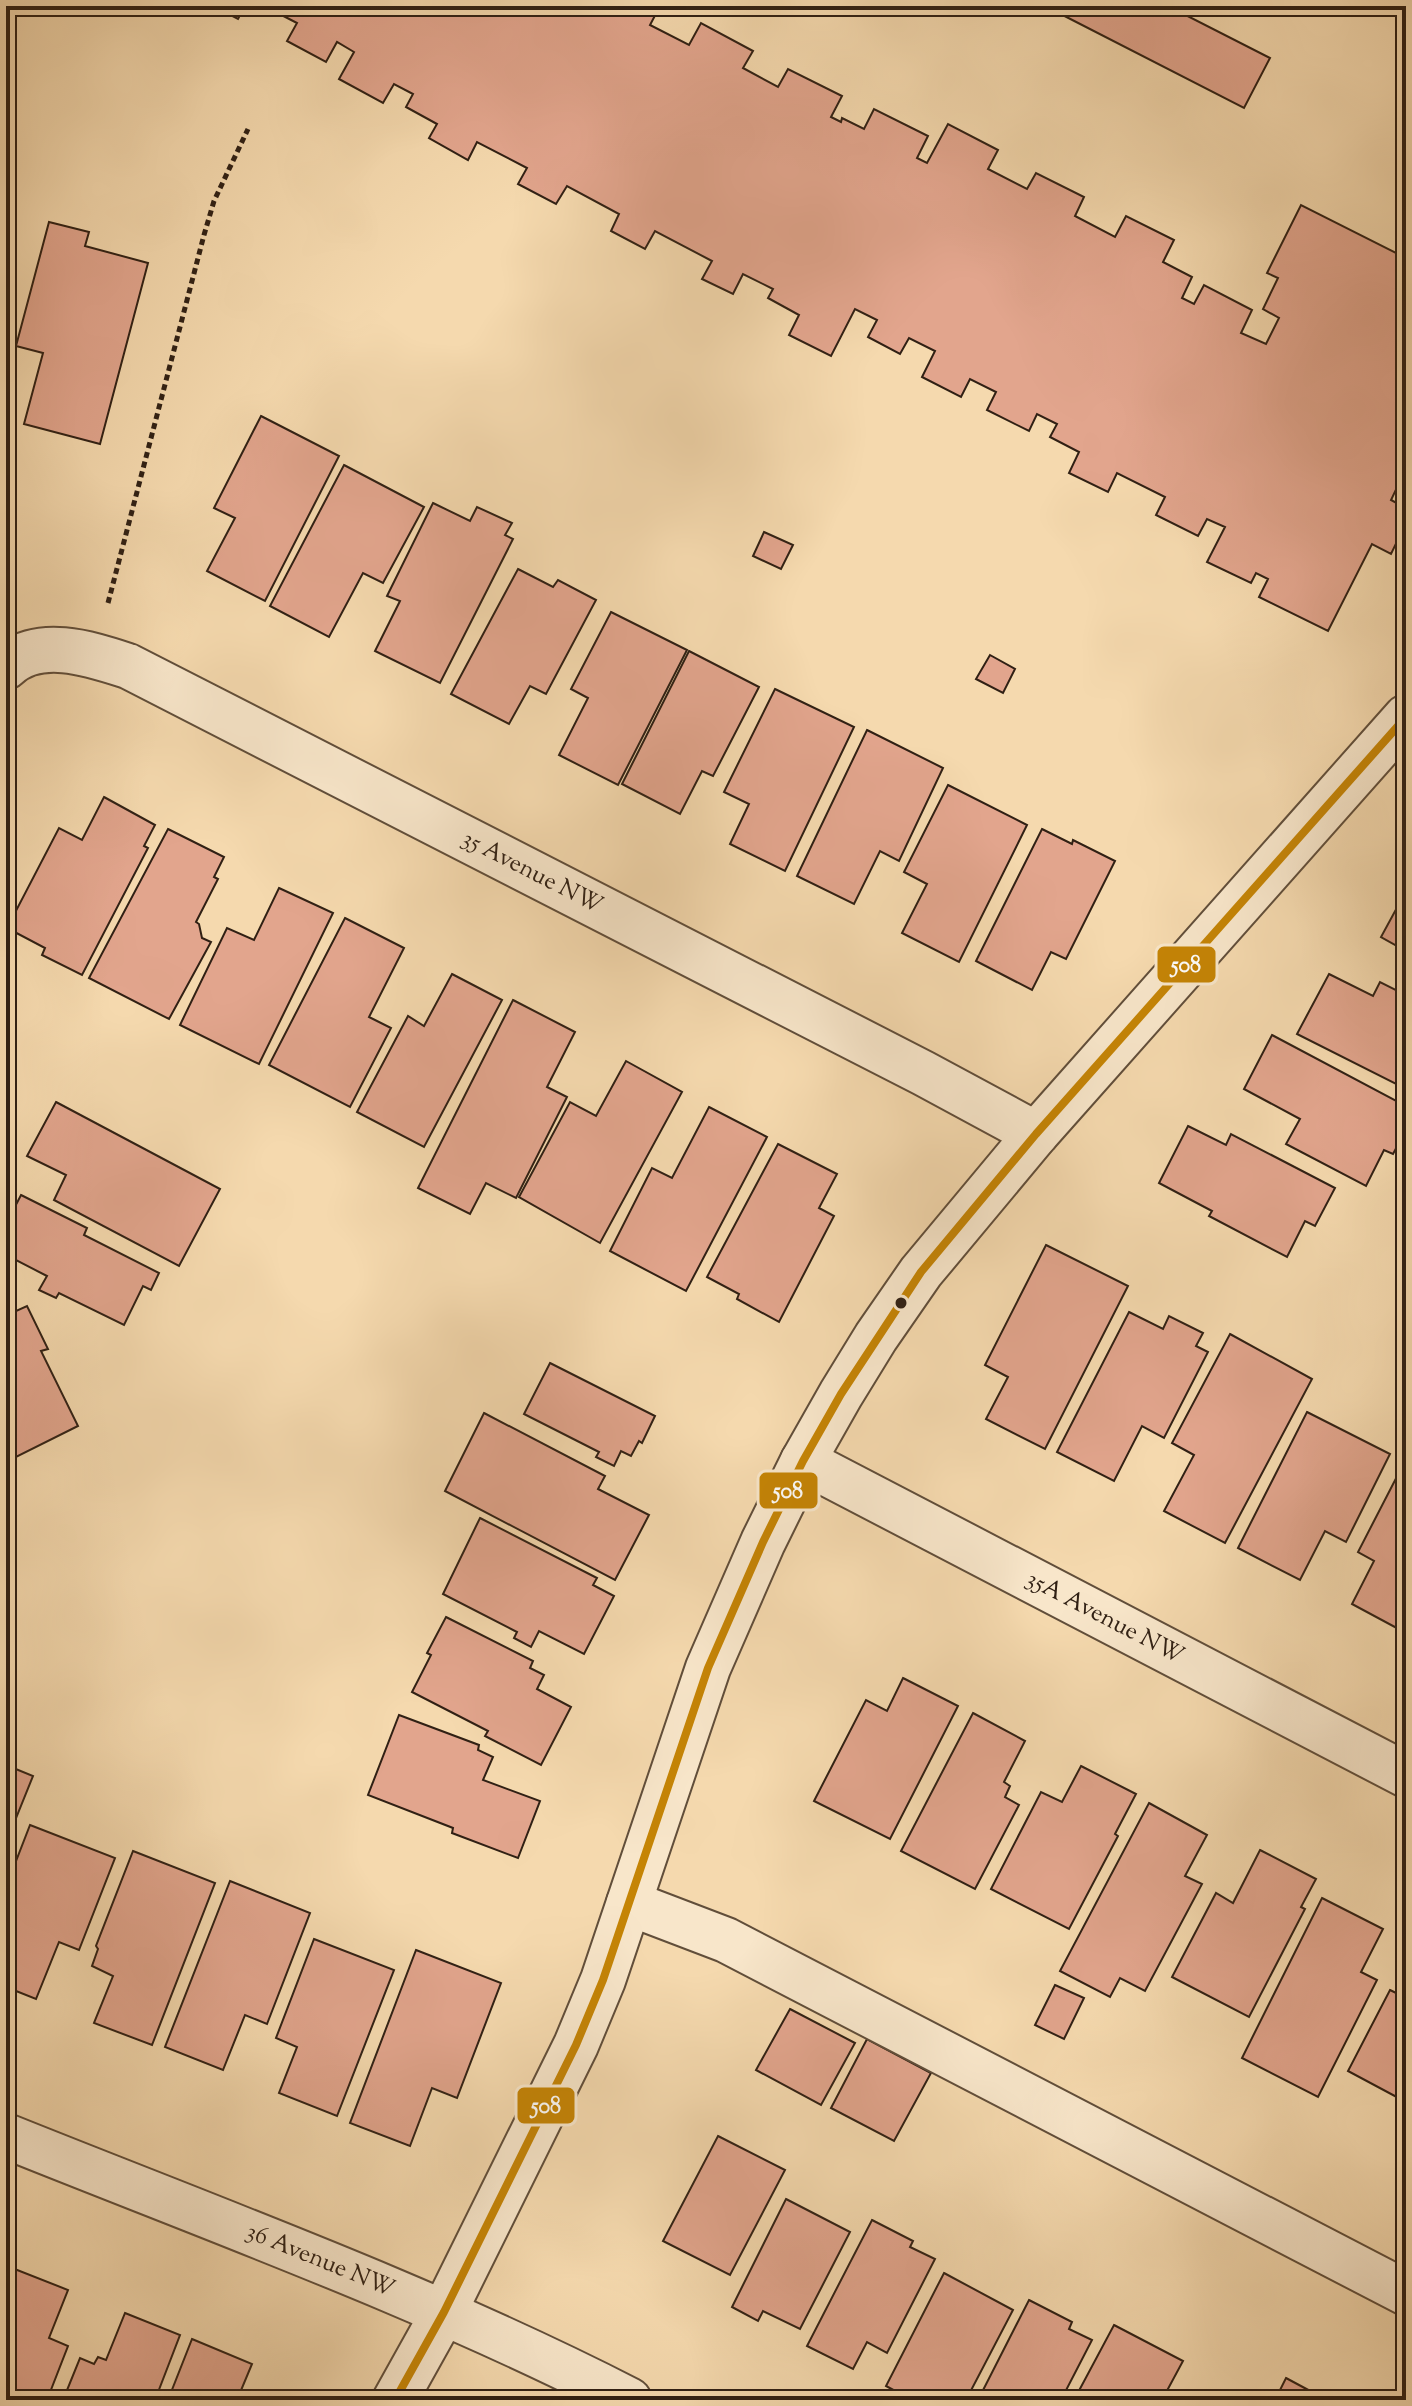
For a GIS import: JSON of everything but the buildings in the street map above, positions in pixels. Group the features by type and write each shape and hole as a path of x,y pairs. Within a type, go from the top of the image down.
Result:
{"street":[{"name":"35 Avenue NW","path":"11,662 42,650 95,655 142,674 909,1065 1036,1134"},
{"path":"395,2400 444,2312 576,2045 603,1980 708,1668 751,1568 803,1461 876,1337 921,1272 1036,1134 1406,717"},
{"name":"35A Avenue NW","path":"803,1461 1406,1775"},
{"path":"629,1903 726,1940 1406,2293"},
{"name":"36 Avenue NW","path":"6,2136 444,2312 629,2400"}],"path":[{"path":"95,655 204,235 214,201 248,129"}],"transit line":[{"name":"508","path":"395,2400 444,2312 576,2045 603,1980 708,1668 763,1542 841,1394 921,1272 1036,1134 1406,717"}]}
